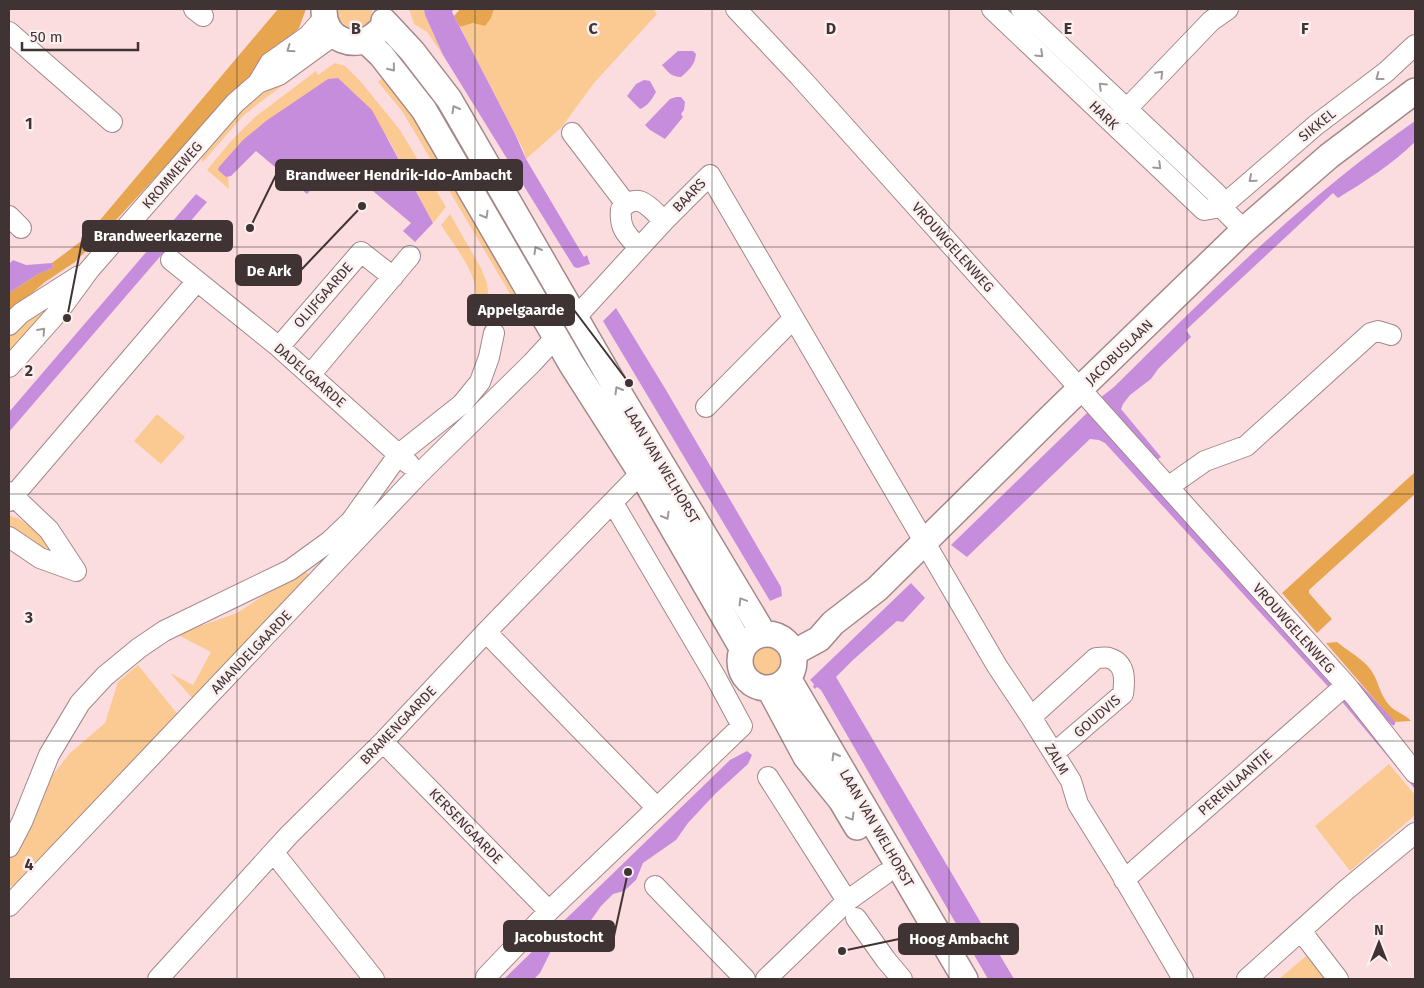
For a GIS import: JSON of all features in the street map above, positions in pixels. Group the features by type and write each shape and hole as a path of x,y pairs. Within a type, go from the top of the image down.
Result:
{"main road":[{"path":"328,21 349,42 366,40 377,33 385,15"},
{"name":"LAAN VAN WELHORST","path":"385,15 449,99 616,388 780,642"},
{"name":"LAAN VAN WELHORST","path":"366,40 389,65 424,110 572,365 642,474 742,648"},
{"name":"JACOBUSLAAN","path":"780,642 819,639 833,623 877,589 1244,230 1330,156 1415,90"},
{"path":"751,638 780,642 793,668 779,683 763,688 752,684 744,676 739,665 742,648 751,638"},
{"name":"LAAN VAN WELHORST","path":"779,683 806,757 841,800 948,979"},
{"name":"LAAN VAN WELHORST","path":"779,683 965,979"}],"street":[{"name":"VROUWGELENWEG","path":"736,9 800,77 1168,487 1340,690 1415,773"},
{"name":"HARK","path":"992,9 1119,116 1217,194 1221,208 1244,230"},
{"path":"1119,116 1211,20 1228,9"},
{"name":"HARK","path":"1026,10 1119,116"},
{"path":"1012,27 1026,10"},
{"name":"KROMMEWEG","path":"9,367 59,311 89,270 235,103 258,83 270,63 328,21"},
{"path":"9,32 112,122"},
{"name":"SIKKEL","path":"1221,208 1316,125 1386,72 1415,45"},
{"path":"572,133 626,204"},
{"name":"BAARS","path":"576,317 710,174 793,319 925,541"},
{"path":"639,248 627,236 621,226 621,209 626,204 635,200 643,202 664,221"},
{"name":"OLIJFGAARDE","path":"279,347 361,252 393,277"},
{"path":"310,375 410,256"},
{"name":"DADELGAARDE","path":"170,260 279,347 419,474"},
{"name":"KROMMEWEG","path":"9,325 21,313 89,270"},
{"path":"9,537 40,558 76,571 49,530 10,497 197,281"},
{"path":"706,407 793,319"},
{"path":"1168,487 1205,461 1246,446 1371,333 1378,331 1392,335"},
{"path":"9,847 22,822 49,755 80,703 105,676 164,630 290,570 330,541 351,521 399,454 462,404 480,382 489,357 494,333"},
{"name":"AMANDELGAARDE","path":"9,906 419,474 556,337"},
{"path":"480,382 496,399"},
{"name":"BRAMENGAARDE","path":"158,979 289,835 383,742 486,632 642,474"},
{"path":"486,977 549,911 742,726 715,676 613,503"},
{"name":"ZALM","path":"925,541 997,666 1054,753 1070,781 1078,804 1183,979"},
{"path":"486,632 657,808"},
{"name":"GOUDVIS","path":"1032,717 1096,658 1109,658 1120,665 1126,678 1123,694 1054,753"},
{"name":"PERENLAANTJE","path":"1124,880 1340,690"},
{"name":"KERSENGAARDE","path":"383,742 549,911"},
{"path":"768,776 851,910 886,960 902,979"},
{"path":"1247,979 1415,833"},
{"path":"274,853 374,979"},
{"path":"766,979 851,910 885,874"},
{"path":"655,886 744,979"},
{"path":"1301,931 1338,979"}],"shaded area":[{"path":"278,9 306,9 299,28 289,38 291,40 245,80 75,262 45,282 9,313 9,293 38,274 53,268 52,263 84,239"},
{"path":"337,9 372,9 370,21 363,27 350,28 339,20"},
{"path":"409,9 424,9 443,55 427,32 414,24"},
{"path":"424,9 454,9 452,12 526,159 584,257 587,255 590,264 578,268 574,267 443,55"},
{"path":"460,9 494,9 491,18 485,26 473,23 460,27 454,16"},
{"path":"494,9 653,9 657,14 594,83 561,128 526,159 524,151 460,27 491,18"},
{"path":"678,51 693,51 696,54 693,64 681,77 672,75 662,65"},
{"path":"406,56 451,114 569,317 560,327 399,63"},
{"path":"306,61 309,66 243,116 202,163 201,152 237,114"},
{"path":"335,63 345,66 361,82 400,130 446,207 433,223 389,140 338,78 226,176 228,176 229,189 207,170 231,141 255,117 316,71 318,75"},
{"path":"389,71 528,304 519,309 402,111 378,82"},
{"path":"338,78 372,110 433,223 415,242 403,231 411,223 336,160 307,194 256,151 231,176 226,177 218,170 243,140 266,121 328,79"},
{"path":"644,80 650,81 656,92 648,104 640,109 627,96 636,84"},
{"path":"681,97 685,102 684,110 681,114 683,117 665,139 645,125 670,99"},
{"path":"1415,121 1415,142 1369,179 1338,198 1333,193 1186,330 1191,337 1158,369 1151,379 1130,395 1123,404 1121,409 1161,457 1156,461 1100,398 1114,387 1186,316 1296,214 1374,150"},
{"path":"196,194 207,202 9,432 9,412"},
{"path":"450,214 481,268 487,283 490,310 473,309 476,298 472,276 461,254 441,225"},
{"path":"13,260 26,265 52,263 53,268 38,274 9,293 9,264"},
{"path":"58,299 9,358 9,328"},
{"path":"616,308 781,587 782,596 770,601 603,321"},
{"path":"1087,413 1091,414 1346,696 1415,782 1415,789 1343,703 1105,443 1090,439 967,557 951,545"},
{"path":"157,414 185,437 161,464 134,441"},
{"path":"1415,472 1415,494 1309,590 1309,593 1332,619 1317,633 1282,593"},
{"path":"9,515 48,537 56,556 16,533 9,526"},
{"path":"302,570 311,575 193,699 170,673 193,685 211,652 178,635 237,613"},
{"path":"911,583 925,598 903,622 897,621 836,677 1014,979 988,979 821,690 817,687 815,689 813,687 814,684 810,680"},
{"path":"1337,642 1368,666 1389,705 1411,721 1394,722 1326,643"},
{"path":"766,646 776,651 781,661 776,671 766,676 756,671 751,661 756,651"},
{"path":"138,665 179,716 14,889 11,885 9,887 9,860 44,786 70,753 105,723 118,682"},
{"path":"747,751 752,755 748,764 715,794 688,823 676,840 643,863 636,880 624,891 613,894 601,906 587,926 551,951 540,973 534,979 504,979 730,760"},
{"path":"1389,764 1415,795 1415,815 1350,871 1315,826"},
{"path":"1306,956 1327,979 1279,979"}],"waterway":[{"path":"1358,685 1393,723"}],"place":[{"name":"De Ark","path":"362,206"},
{"name":"Brandweer Hendrik-Ido-Ambacht","path":"250,228"},
{"name":"Brandweerkazerne","path":"67,318"},
{"name":"Appelgaarde","path":"629,383"},
{"name":"Jacobustocht","path":"628,872"},
{"name":"Hoog Ambacht","path":"842,951"}]}
